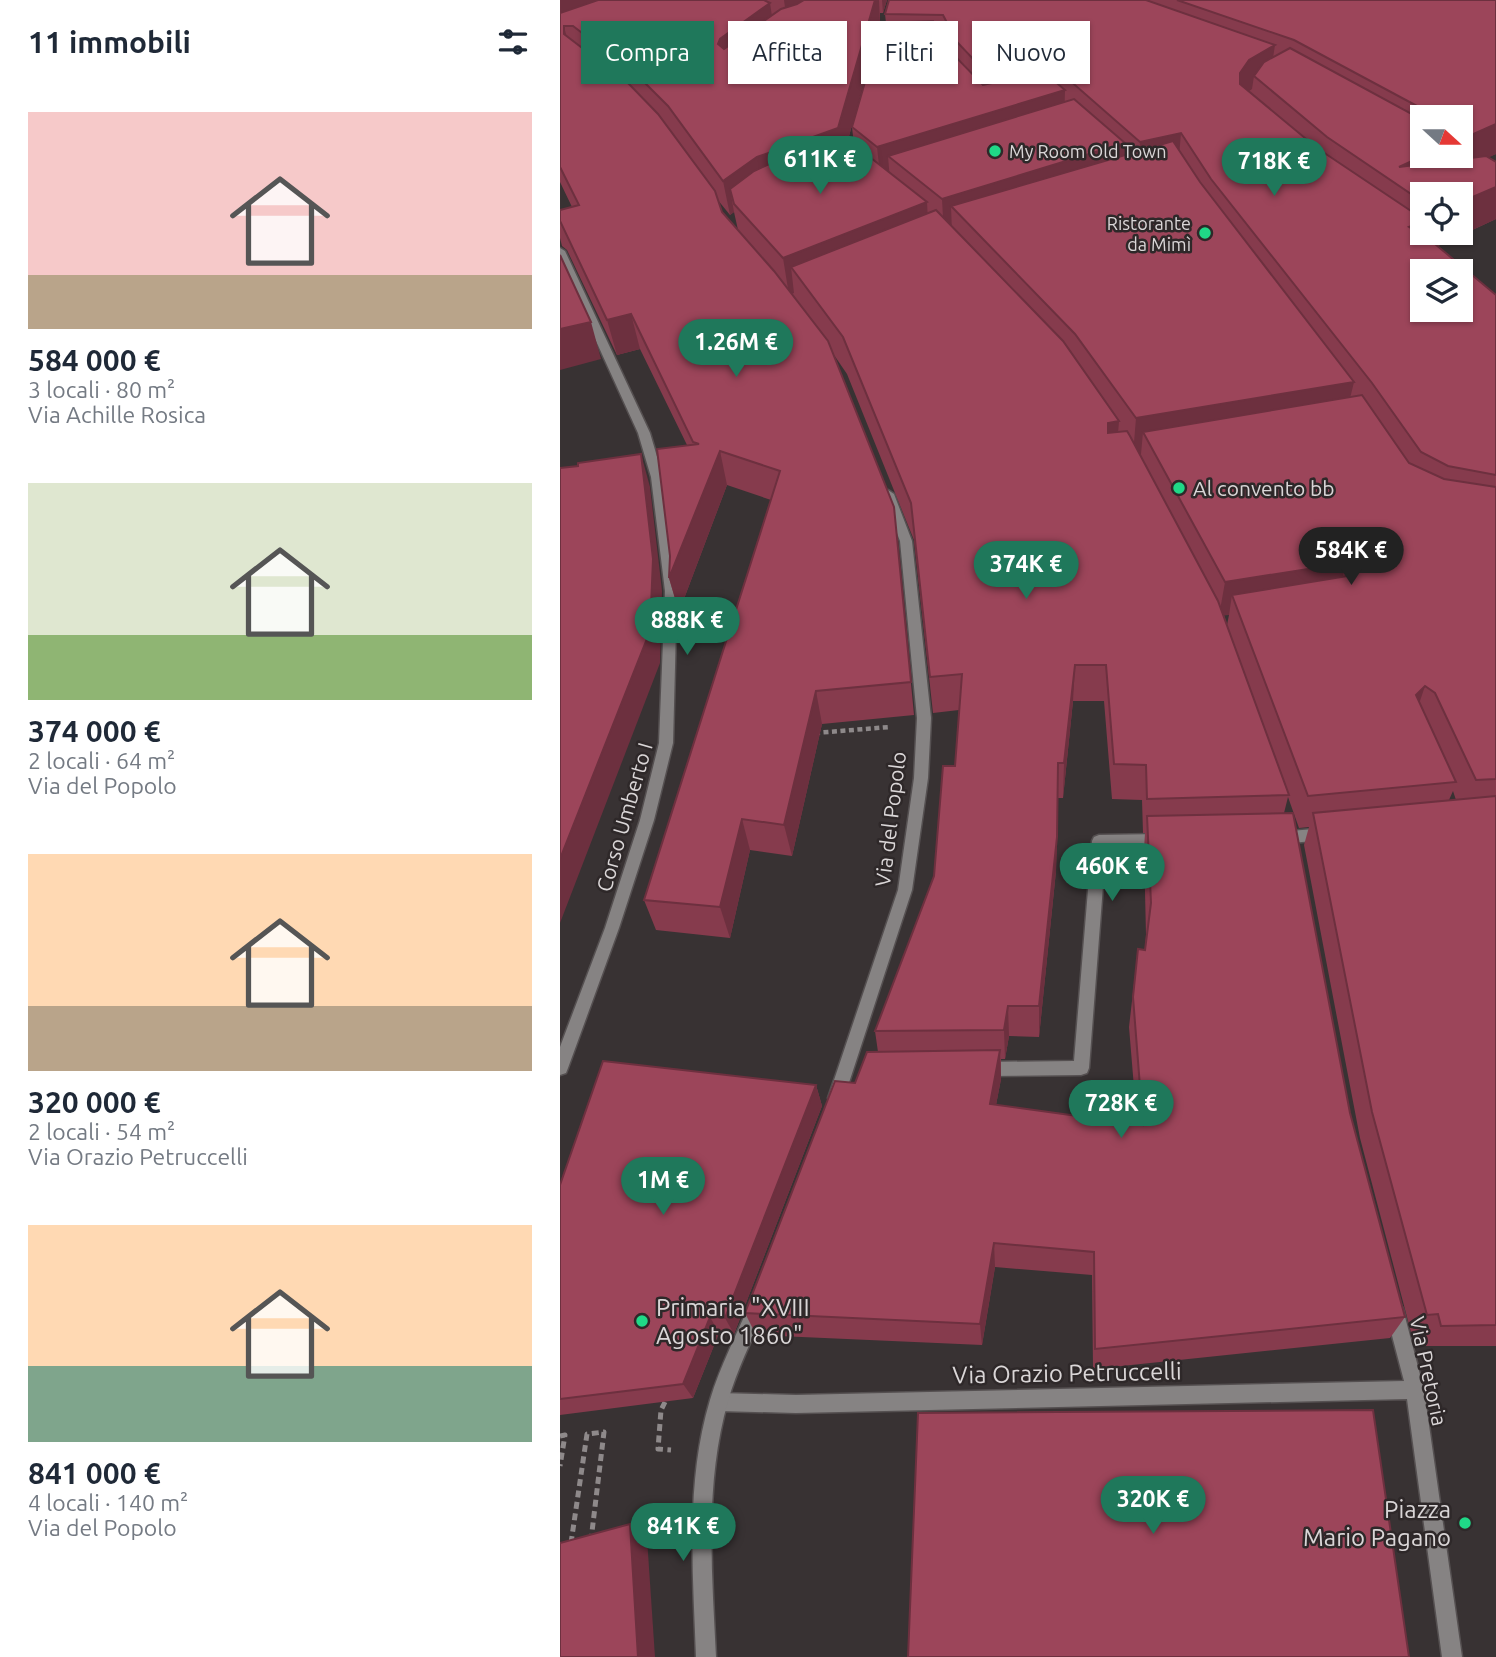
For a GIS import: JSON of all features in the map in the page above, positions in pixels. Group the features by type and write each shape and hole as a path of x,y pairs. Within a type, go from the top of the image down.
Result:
{"street":[{"name":"Corso Umberto I","path":"560,251 644,433 657,477 671,591 666,743 647,820 616,916 560,1068"},
{"name":"Via del Popolo","path":"831,1110 853,1071 905,890 921,778 924,718 906,541 884,483"},
{"path":"1266,838 1348,832"},
{"path":"971,1069 1081,1068 1099,841 1173,840"},
{"path":"706,1657 701,1516 706,1472 719,1402 763,1291"},
{"name":"Via Pretoria","path":"1391,1299 1415,1390 1452,1657"},
{"name":"Via Orazio Petruccelli","path":"719,1402 796,1404 1415,1390"}],"path":[{"path":"811,734 894,727"},
{"path":"1085,1105 1119,1104 1121,1128"},
{"path":"665,1402 661,1410 658,1450 683,1450"},
{"path":"560,1548 570,1546 587,1434 604,1432 590,1541 602,1538"},
{"path":"560,1436 565,1435 560,1466"},
{"path":"625,1532 648,1527"}],"building":[{"path":"598,0 764,0 770,3 745,21 728,21 728,33 720,39 718,44 724,49 728,46 728,84 847,84 847,21 764,21 781,9 804,0 875,0 869,21 861,21 861,48 838,128 757,157 723,181 668,106 646,84 714,84 714,21 581,21 581,32 573,26 564,26 564,34 581,47 581,84 629,84 658,114 715,191 722,212 774,271 828,341 894,507 911,682 816,691 784,825 742,819 720,907 644,900 780,471 720,451 669,578 670,556 657,449 699,444 693,442 631,314 607,320 560,221 560,210 579,205 560,167 560,13"},
{"path":"889,0 1146,0 1275,45 1249,60 1240,73 1240,84 1317,148 1410,210 1410,245 1436,245 1453,259 1410,259 1410,322 1473,322 1473,276 1496,295 1496,475 1448,466 1421,452 1372,383 1211,179 1181,133 1140,142 1074,84 1090,84 1090,21 972,21 972,58 958,43 958,21 946,21 943,15 885,14"},
{"path":"1177,0 1496,0 1496,124 1474,134 1474,105 1415,105 1294,40"},
{"path":"1290,48 1410,113 1410,162 1399,167 1474,168 1474,158 1486,156 1496,162 1496,187 1473,197 1473,182 1410,182 1410,193 1327,137 1254,76 1264,62"},
{"path":"958,59 972,74 972,84 1058,84 1065,90 877,147 852,127 864,84 958,84"},
{"path":"1074,99 1125,143 942,199 888,156"},
{"path":"843,136 927,202 783,258 734,204 730,189 754,171 797,151"},
{"path":"1173,141 1200,182 1354,382 1136,418 1075,334 951,206"},
{"path":"936,210 1063,341 1119,421 1108,423 1108,433 1127,431 1218,601 1289,795 1147,799 1146,765 1114,764 1106,665 1075,665 1064,763 1058,763 1057,837 1039,1006 1008,1006 1004,1030 875,1031 934,876 943,766 955,766 962,674 930,677 911,503 843,337 791,267"},
{"path":"560,255 591,322 560,329"},
{"path":"1362,395 1409,463 1444,479 1496,487 1496,779 1476,780 1435,693 1425,686 1416,695 1456,782 1308,796 1232,595 1347,576 1355,569 1346,563 1225,582 1143,432"},
{"path":"641,454 653,559 650,631 560,859 560,468"},
{"path":"1496,796 1496,1325 1441,1326 1438,1314 1427,1315 1372,1112 1313,813"},
{"path":"1293,813 1350,1113 1405,1317 1095,1349 1094,1252 994,1243 980,1324 745,1313 835,1081 855,1083 867,1052 1000,1050 990,1104 1143,1125 1133,997 1138,949 1145,950 1151,903 1147,816"},
{"name":"Primaria \"XVIII Agosto 1860\"","path":"603,1061 816,1085 725,1318 710,1317 683,1384 560,1399 560,1185"},
{"path":"1373,1410 1409,1657 908,1657 918,1413"},
{"path":"630,1524 638,1657 560,1657 560,1543"}],"place":[{"name":"My Room Old Town","path":"995,151"},
{"name":"Ristorante da Mimì","path":"1205,233"},
{"name":"Al convento bb","path":"1179,488"},
{"name":"Primaria \"XVIII Agosto 1860\"","path":"642,1321"},
{"name":"Piazza Mario Pagano","path":"1465,1523"}]}
